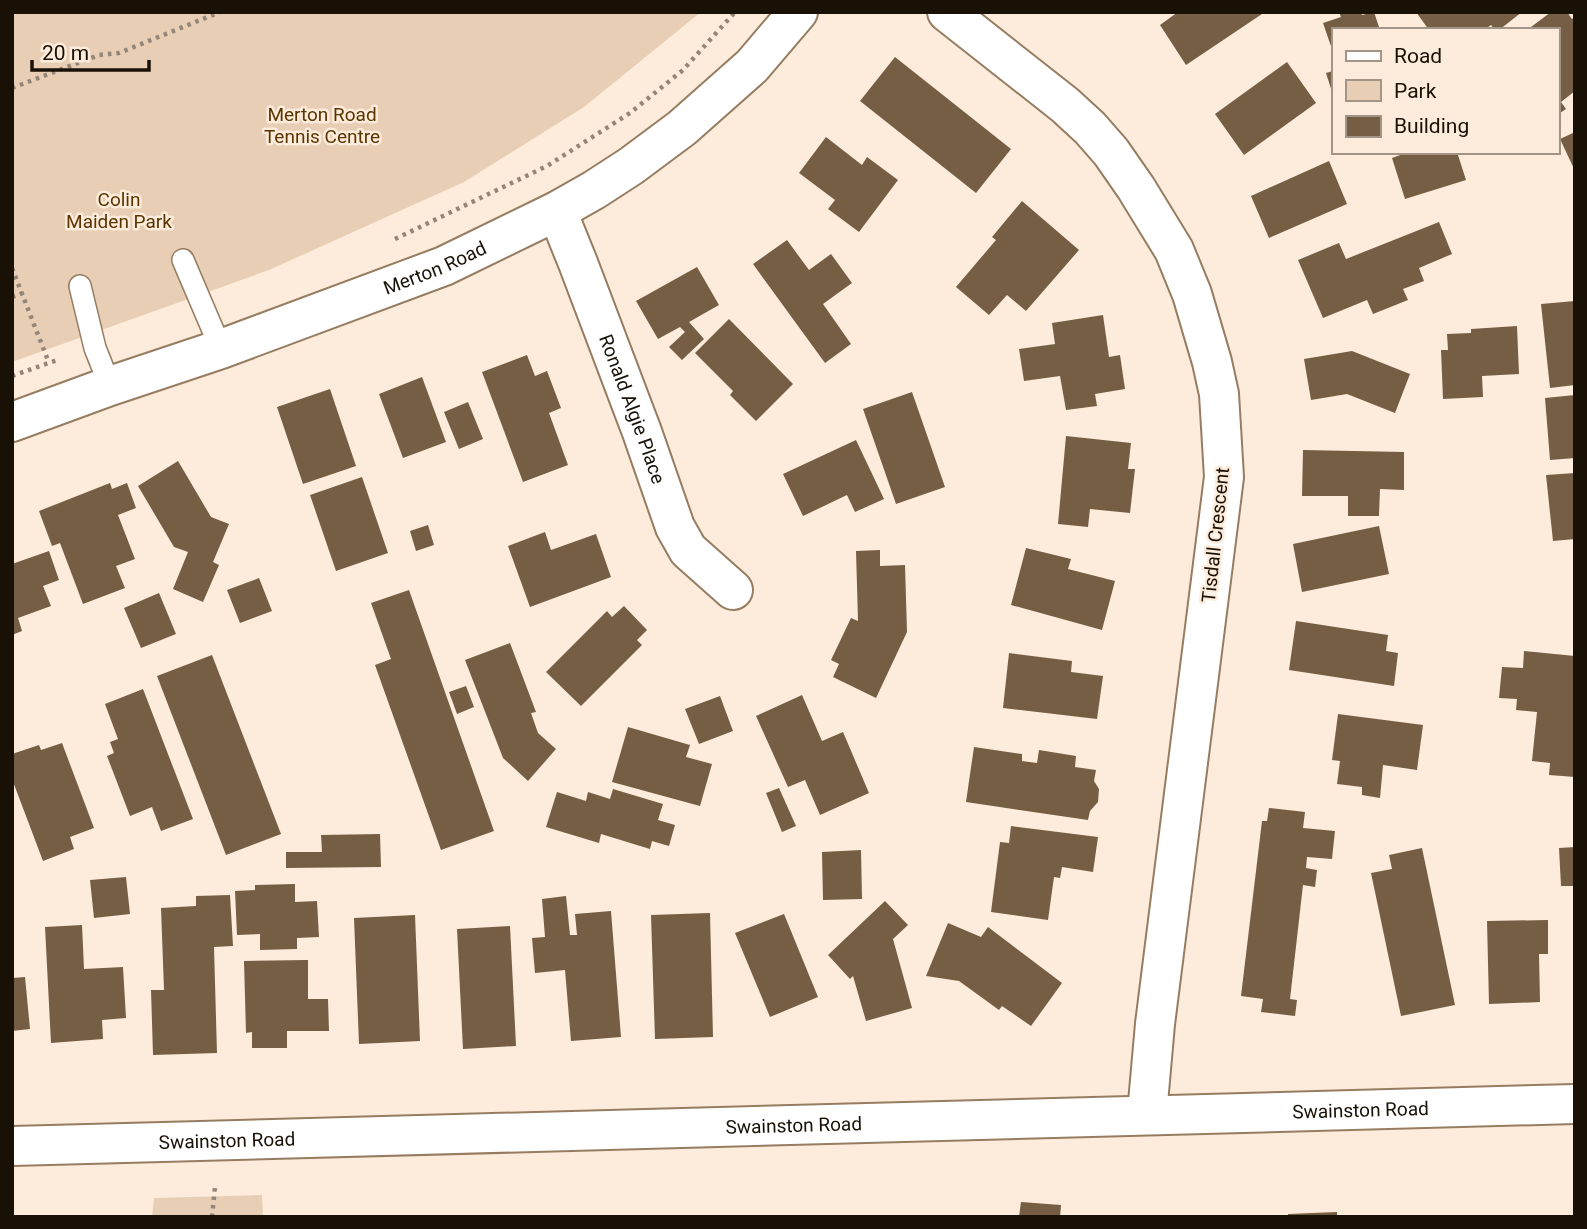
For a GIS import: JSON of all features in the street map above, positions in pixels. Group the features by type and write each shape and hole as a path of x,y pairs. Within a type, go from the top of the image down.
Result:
{"street":[{"name":"Merton Road","path":"12,422 221,349 444,266 557,211 622,172 682,128 752,66 798,12"},
{"name":"Tisdall Crescent","path":"947,12 1065,105 1111,152 1174,250 1203,326 1219,394 1224,477 1156,1010 1147,1115"},
{"name":"Ronald Algie Place","path":"557,211 637,419 675,527 688,550 733,590"},
{"name":"Swainston Road","path":"12,1146 1575,1104"}],"lane":[{"path":"183,260 221,349"},
{"path":"80,286 95,348 110,386"}],"path":[{"path":"12,88 99,55 119,53 220,12"},
{"path":"392,240 547,166 630,113 683,70 735,12"},
{"path":"12,268 49,363"},
{"path":"12,298 23,293"},
{"path":"12,376 95,348"},
{"path":"212,1217 215,1186"}],"green space":[{"path":"12,12 701,12 584,107 464,182 269,270 12,362"},
{"path":"262,1195 263,1217 152,1217 154,1198"}],"building":[{"path":"1178,12 1262,14 1186,65 1160,25"},
{"path":"1339,12 1361,12 1362,15 1374,12 1379,28 1332,28 1332,49 1323,23 1341,17"},
{"path":"1416,12 1522,12 1502,28 1493,28 1491,25 1487,28 1428,28"},
{"path":"1551,12 1567,12 1572,19 1575,17 1575,91 1561,102 1566,109 1559,114 1559,28 1530,28"},
{"path":"895,57 1011,149 976,193 860,101"},
{"path":"1287,62 1316,103 1244,155 1215,114"},
{"path":"1332,71 1332,92 1326,73"},
{"path":"1575,132 1575,171 1560,139"},
{"path":"826,137 862,165 867,157 898,180 859,232 828,209 835,200 799,173"},
{"path":"1403,154 1458,154 1466,180 1405,199 1392,158"},
{"path":"1329,161 1347,204 1269,238 1251,196"},
{"path":"1022,201 1079,250 1026,311 1007,295 989,315 956,287 996,240 992,237"},
{"path":"1439,222 1452,254 1419,268 1424,281 1403,289 1408,300 1373,314 1367,300 1323,318 1298,260 1339,243 1346,259"},
{"path":"787,240 809,270 831,254 852,283 823,304 851,344 825,363 753,264"},
{"path":"697,267 719,305 689,322 704,339 682,360 669,347 685,332 680,327 658,339 636,301"},
{"path":"1575,301 1575,385 1550,388 1541,304"},
{"path":"1103,315 1109,357 1120,355 1125,389 1095,394 1097,406 1066,410 1060,376 1024,381 1019,349 1055,344 1052,323"},
{"path":"729,319 793,384 756,421 730,395 733,391 695,353"},
{"path":"1517,326 1519,374 1482,376 1483,397 1443,399 1441,350 1448,350 1447,334 1471,333 1471,329"},
{"path":"1352,351 1410,374 1395,413 1347,394 1311,400 1304,359"},
{"path":"527,355 535,376 547,371 561,408 549,413 568,465 523,482 482,372"},
{"path":"422,377 446,442 403,458 379,394"},
{"path":"330,389 356,466 303,484 277,407"},
{"path":"912,392 945,487 896,504 863,409"},
{"path":"1575,395 1575,458 1550,460 1545,398"},
{"path":"468,402 483,439 459,449 444,412"},
{"path":"1066,436 1131,443 1128,469 1135,469 1130,513 1090,509 1088,527 1058,524"},
{"path":"856,440 884,499 855,512 847,495 803,516 783,474"},
{"path":"1303,450 1404,452 1404,490 1380,489 1379,516 1348,516 1348,496 1302,496"},
{"path":"178,461 211,517 229,524 213,562 219,565 203,602 173,589 188,552 174,547 138,486"},
{"path":"1575,473 1575,539 1553,541 1546,475"},
{"path":"362,477 388,553 336,571 310,495"},
{"path":"110,483 112,489 127,483 136,508 118,515 135,559 116,566 125,588 83,604 60,543 52,546 39,511"},
{"path":"428,525 434,545 416,551 410,531"},
{"path":"1379,526 1389,574 1302,592 1293,544"},
{"path":"545,532 551,550 596,534 611,577 530,607 508,546"},
{"path":"1026,548 1071,559 1068,569 1115,581 1102,630 1011,605"},
{"path":"880,550 880,566 905,565 907,632 876,698 833,677 839,664 831,660 851,618 858,621 856,551"},
{"path":"49,551 59,580 43,586 51,606 18,618 22,631 12,635 12,564"},
{"path":"259,578 272,611 240,623 227,590"},
{"path":"409,590 494,831 441,850 375,665 391,659 371,603"},
{"path":"159,593 176,634 141,648 124,608"},
{"path":"624,606 647,630 637,640 642,645 581,706 546,672 607,611 612,617"},
{"path":"1296,621 1388,635 1386,651 1398,653 1394,686 1289,670"},
{"path":"510,643 536,712 531,713 538,733 556,749 528,781 503,758 465,660"},
{"path":"1524,651 1575,656 1575,777 1549,775 1550,763 1532,761 1537,712 1516,710 1517,699 1499,698 1502,667 1523,668"},
{"path":"1009,653 1072,661 1071,672 1103,676 1097,719 1003,708"},
{"path":"212,655 281,834 226,855 157,676"},
{"path":"466,686 474,707 457,714 449,692"},
{"path":"143,689 193,819 161,831 152,807 130,816 107,756 114,753 110,742 118,739 105,704"},
{"path":"802,695 822,741 843,732 869,793 820,815 805,780 788,787 756,716"},
{"path":"720,696 733,731 699,744 685,709"},
{"path":"1338,714 1423,725 1417,770 1383,765 1380,798 1362,795 1362,787 1337,784 1340,761 1332,760"},
{"path":"628,727 690,745 686,757 712,764 700,806 612,782"},
{"path":"62,743 94,828 70,837 74,849 43,861 12,779 12,754 39,745 41,750"},
{"path":"974,747 1022,754 1022,761 1037,763 1039,750 1076,756 1075,767 1096,770 1094,781 1099,789 1098,802 1090,811 1088,820 966,802"},
{"path":"779,788 796,826 782,832 766,793"},
{"path":"613,789 663,804 658,820 675,825 669,846 652,841 650,849 601,834 599,843 546,827 557,792 586,801 588,792 610,799"},
{"path":"1269,808 1305,812 1303,828 1335,831 1332,859 1307,857 1306,868 1317,870 1315,887 1303,885 1290,999 1297,1000 1295,1016 1261,1012 1263,999 1241,996 1262,821 1267,821"},
{"path":"1011,826 1098,837 1093,872 1062,867 1060,878 1054,877 1048,920 991,912 1000,842 1009,843"},
{"path":"380,834 381,867 286,868 286,852 322,852 321,835"},
{"path":"1575,847 1575,886 1561,886 1559,848"},
{"path":"1422,848 1455,1005 1401,1016 1371,873 1392,869 1389,855"},
{"path":"861,850 862,899 823,900 822,852"},
{"path":"126,877 130,914 94,918 90,880"},
{"path":"295,884 295,902 317,901 319,937 297,938 297,949 260,950 260,934 237,935 235,891 255,890 255,885"},
{"path":"230,895 233,946 214,947 217,1053 153,1055 151,990 164,990 161,908 196,906 196,896"},
{"path":"566,896 570,935 577,935 575,914 611,911 621,1037 571,1041 565,970 535,973 532,938 545,937 542,899"},
{"path":"885,901 908,925 893,939 912,1008 866,1021 853,976 850,979 828,955"},
{"path":"710,913 713,1037 655,1039 651,915"},
{"path":"784,914 818,997 770,1017 735,933"},
{"path":"415,915 420,1041 359,1044 354,918"},
{"path":"1548,920 1548,954 1539,954 1540,1002 1489,1004 1487,921"},
{"path":"948,923 981,937 988,927 1062,983 1031,1026 1002,1006 999,1010 959,981 926,976"},
{"path":"82,925 84,969 123,967 126,1018 102,1020 103,1039 51,1043 45,927"},
{"path":"510,926 516,1046 463,1049 457,929"},
{"path":"308,960 308,999 328,999 329,1031 287,1031 287,1048 252,1048 252,1032 246,1033 244,961"},
{"path":"25,977 30,1029 12,1031 12,978"},
{"path":"1021,1202 1061,1205 1060,1217 1019,1217"},
{"path":"1337,1212 1337,1217 1288,1217 1288,1214"}],"park label":[{"name":"Merton Road Tennis Centre","path":"322,125"},
{"name":"Colin Maiden Park","path":"119,210"}]}
